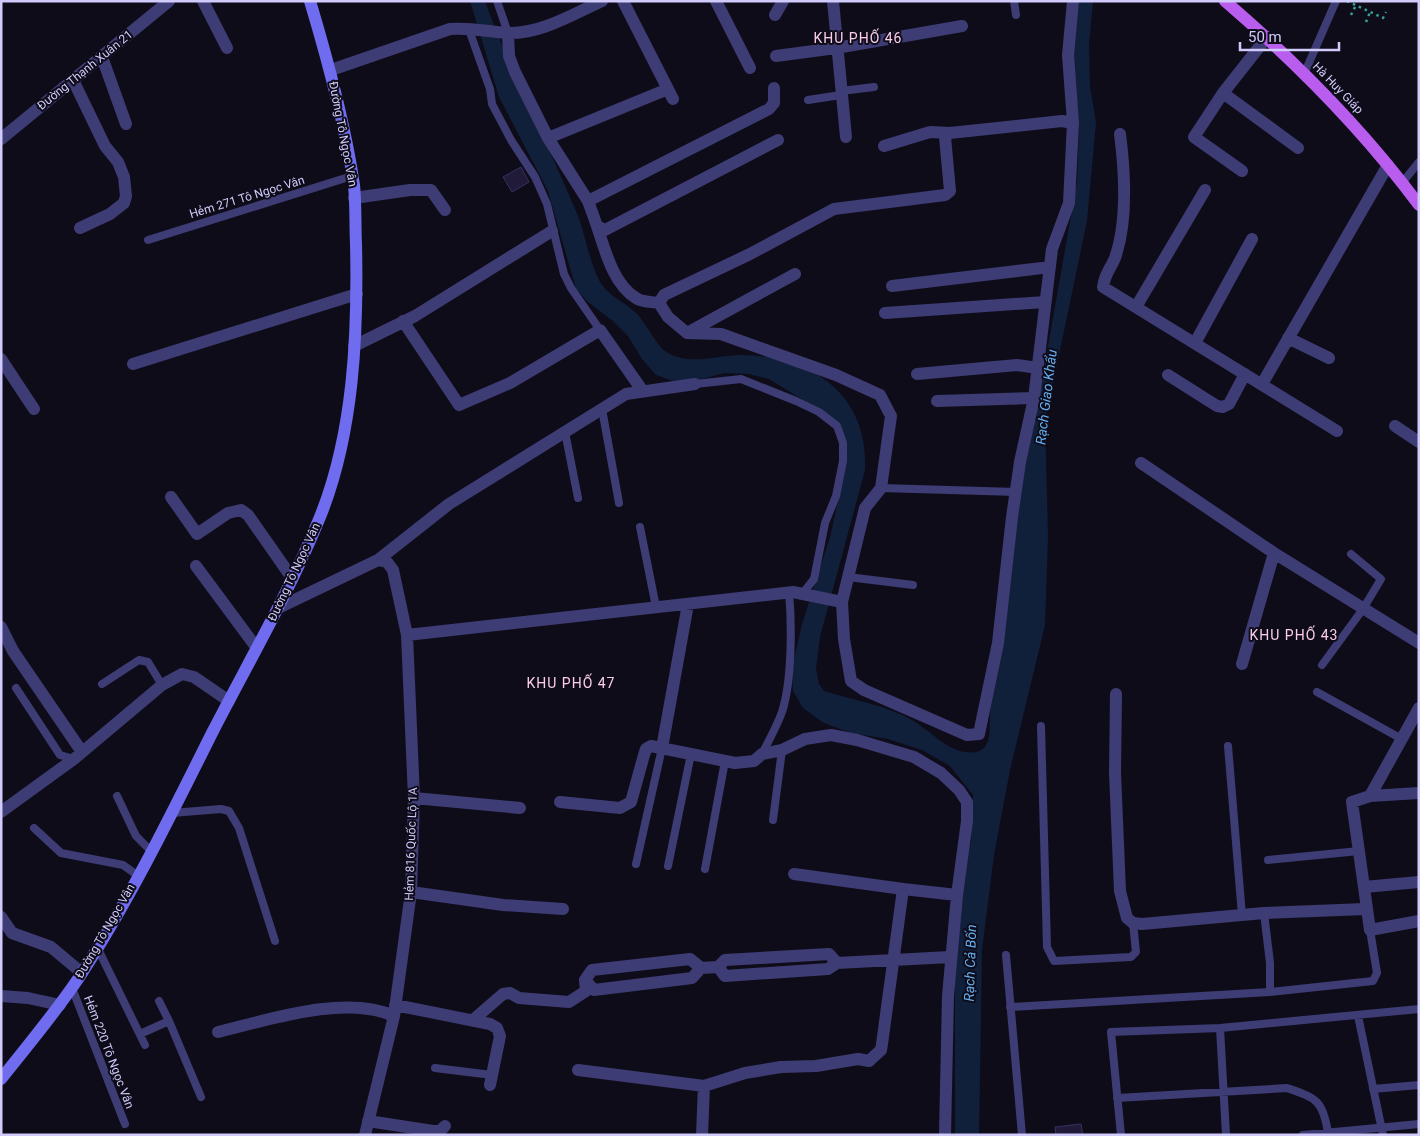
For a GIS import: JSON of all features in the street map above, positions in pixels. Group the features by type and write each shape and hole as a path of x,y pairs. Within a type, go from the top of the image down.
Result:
{"main road":[{"name":"Hà Huy Giáp","path":"1225,1 1305,72 1344,113 1419,204"}],"street":[{"name":"Đường Thạnh Xuân 21","path":"1,139 169,1"},
{"path":"203,1 227,48"},
{"name":"Đường Tô Ngọc Vân","path":"1,1079 72,988 138,876 278,608 320,517 331,486 341,449 354,346 357,294 354,198 352,176 331,70 310,1"},
{"path":"331,70 450,29 468,27 504,32 536,30 602,1"},
{"path":"548,138 671,94 623,1"},
{"path":"716,1 750,68"},
{"path":"775,15 783,1"},
{"path":"833,1 846,137"},
{"path":"504,32 509,56 515,72 548,138 588,201 611,266 625,287 636,299 659,303 668,317 687,333 721,334 836,375 880,395 891,416 881,488 865,508 840,602 851,681 864,690 967,735 979,734 998,643 1020,462 1034,398 1052,249 1069,203 1073,122 1068,55 1073,1"},
{"path":"776,56 836,48 962,26"},
{"path":"1242,172 1194,137 1223,93 1266,37"},
{"path":"102,57 126,124"},
{"path":"73,80 105,146 118,162 124,177 126,196 124,203 110,214 80,228"},
{"path":"588,201 769,109 774,103 774,88"},
{"path":"1223,93 1298,148"},
{"path":"884,146 930,132 950,133 1062,121 1073,122"},
{"path":"659,303 664,295 750,254 834,210 945,195 950,191 945,137 950,133"},
{"path":"1120,134 1124,161 1121,222 1114,259 1105,275 1103,287 1336,431"},
{"path":"597,226 605,230 778,140"},
{"path":"1262,384 1388,165"},
{"path":"354,198 410,190 431,190 445,210"},
{"path":"1136,307 1205,190"},
{"path":"354,346 415,316 552,230"},
{"path":"1195,343 1252,239"},
{"path":"892,286 1050,267"},
{"path":"687,333 795,274"},
{"path":"133,364 357,294"},
{"path":"885,313 1045,302"},
{"path":"403,321 459,405 510,383 600,330 642,390"},
{"path":"1288,338 1329,358"},
{"path":"1,360 34,409"},
{"path":"917,374 1017,365 1038,368"},
{"path":"1168,375 1217,406 1223,407 1229,404 1245,374"},
{"path":"278,608 378,560 449,504 626,394 642,390 695,384"},
{"path":"937,401 1034,398"},
{"path":"1395,426 1419,442"},
{"path":"1140,462 1274,553 1419,643"},
{"path":"171,497 197,534 228,513 241,510 248,515 292,578"},
{"path":"1242,664 1274,553"},
{"name":"Hẻm 816 Quốc Lộ 1A","path":"365,1135 395,1010 411,892 414,798 408,635 393,570 387,562 378,560"},
{"path":"196,566 256,647"},
{"path":"408,635 789,592 803,593 840,602"},
{"path":"662,748 688,604"},
{"path":"1,627 13,651 78,755"},
{"path":"3,808 78,755 162,685 182,674 194,677 228,701"},
{"path":"1116,694 1115,773 1120,891 1127,918 1133,923 1242,914 1365,909"},
{"path":"1370,796 1400,738 1419,708"},
{"path":"560,802 620,808 631,802 646,749 651,746 735,763 754,761 762,754 782,750 805,739 831,736 857,740 914,757 941,774 960,790 967,802 967,821 950,957 946,1034 945,1135"},
{"path":"1419,793 1370,796 1352,802 1364,887 1365,909 1370,930 1419,921"},
{"path":"414,798 520,808"},
{"path":"794,874 957,895"},
{"path":"1364,887 1419,882"},
{"path":"578,1070 704,1086 745,1073 763,1070 816,1066 858,1059 869,1060 881,1050 895,960 903,889"},
{"path":"411,892 503,905 563,909"},
{"path":"1,917 12,933 51,947 82,973"},
{"path":"473,1020 503,994 510,993 519,998 569,1002 586,991 585,980 592,970 690,959 701,968 718,967 725,960 828,954 837,963 950,957"},
{"path":"585,980 594,990 692,978 701,968"},
{"path":"1,996 28,998 60,1005"},
{"path":"218,1032 316,1009 395,1010 473,1020 490,1024 497,1028 500,1036 491,1080"},
{"path":"702,1135 704,1086"},
{"path":"368,1121 432,1131 440,1131 446,1126"}],"lane":[{"path":"497,1 504,32"},
{"path":"1014,1 1016,15"},
{"path":"1305,72 1336,1"},
{"path":"468,27 490,89 492,104 511,140 535,177 547,204 552,230 568,281 600,330"},
{"path":"808,100 874,87"},
{"path":"1402,183 1419,162"},
{"name":"Hẻm 271 Tô Ngọc Vân","path":"148,240 352,176"},
{"path":"695,384 741,379 819,412 837,426 843,443 843,462 838,488 825,523 814,579 803,593"},
{"path":"602,409 619,503"},
{"path":"565,432 578,498"},
{"path":"881,488 1017,492"},
{"path":"640,527 656,607"},
{"path":"1322,665 1363,609 1381,579 1351,554"},
{"path":"848,576 913,585"},
{"path":"762,754 782,711 790,662 791,615 789,592"},
{"path":"102,684 139,660 148,662 162,685"},
{"path":"16,688 60,755 78,755"},
{"path":"1317,692 1400,738"},
{"path":"1041,726 1047,947 1050,956 1054,961 1132,957 1136,952 1133,923"},
{"path":"1228,746 1242,914"},
{"path":"636,864 662,748"},
{"path":"773,820 782,750"},
{"path":"668,866 691,754"},
{"path":"705,869 725,761"},
{"path":"117,796 136,836 151,851"},
{"path":"172,813 221,809 229,811 239,828 275,941"},
{"path":"34,828 61,853 123,865 138,876"},
{"path":"1268,860 1359,850"},
{"path":"1264,913 1270,963 1270,992"},
{"path":"1010,1007 1270,992 1373,981 1377,973 1370,930"},
{"path":"97,947 145,1045"},
{"path":"1006,955 1022,1135"},
{"name":"Hẻm 220 Tô Ngọc Vân","path":"72,988 125,1124"},
{"path":"159,1001 201,1098"},
{"path":"1121,1135 1111,1032 1220,1028 1419,1009"},
{"path":"1358,1016 1382,1131"},
{"path":"140,1034 169,1021"},
{"path":"1220,1028 1226,1135"},
{"path":"435,1068 491,1080"},
{"path":"1373,1089 1419,1084"},
{"path":"1117,1098 1287,1088 1313,1096 1326,1117 1328,1132"},
{"path":"1303,1135 1328,1132 1382,1131 1419,1124"}],"path":[{"path":"1347,1 1383,18 1386,12"},
{"path":"1352,16 1356,5"},
{"path":"1366,22 1370,12"}],"water":[{"path":"470,1 485,1 517,80 578,217 595,272 607,291 638,315 662,349 674,356 702,359 742,355 768,357 791,363 813,372 831,385 846,401 857,421 864,444 865,470 820,637 816,669 819,684 824,691 902,715 919,724 942,742 958,751 976,752 981,750 988,742 1021,462 1042,380 1077,182 1079,127 1070,73 1073,1 1093,1 1089,45 1090,87 1096,122 1087,221 1045,422 1048,536 1045,625 1010,770 994,855 982,950 979,1135 955,1135 955,947 962,876 971,842 973,795 950,766 922,750 888,739 851,733 824,723 803,708 793,691 792,668 802,624 830,537 843,479 845,444 829,416 769,379 749,374 724,373 690,382 676,382 656,375 642,359 628,336 613,321 588,302 576,289 548,191 499,97"}],"building":[{"path":"521,167 529,182 512,192 503,177"},
{"path":"1081,1124 1083,1135 1056,1135 1055,1127"}],"district":[{"name":"KHU PHỐ 46","path":"858,38"},
{"name":"KHU PHỐ 43","path":"1294,635"},
{"name":"KHU PHỐ 47","path":"571,683"}],"water label":[{"name":"Rạch Giao Khẩu","path":"1046,397"},
{"name":"Rạch Cả Bốn","path":"970,963"}]}
